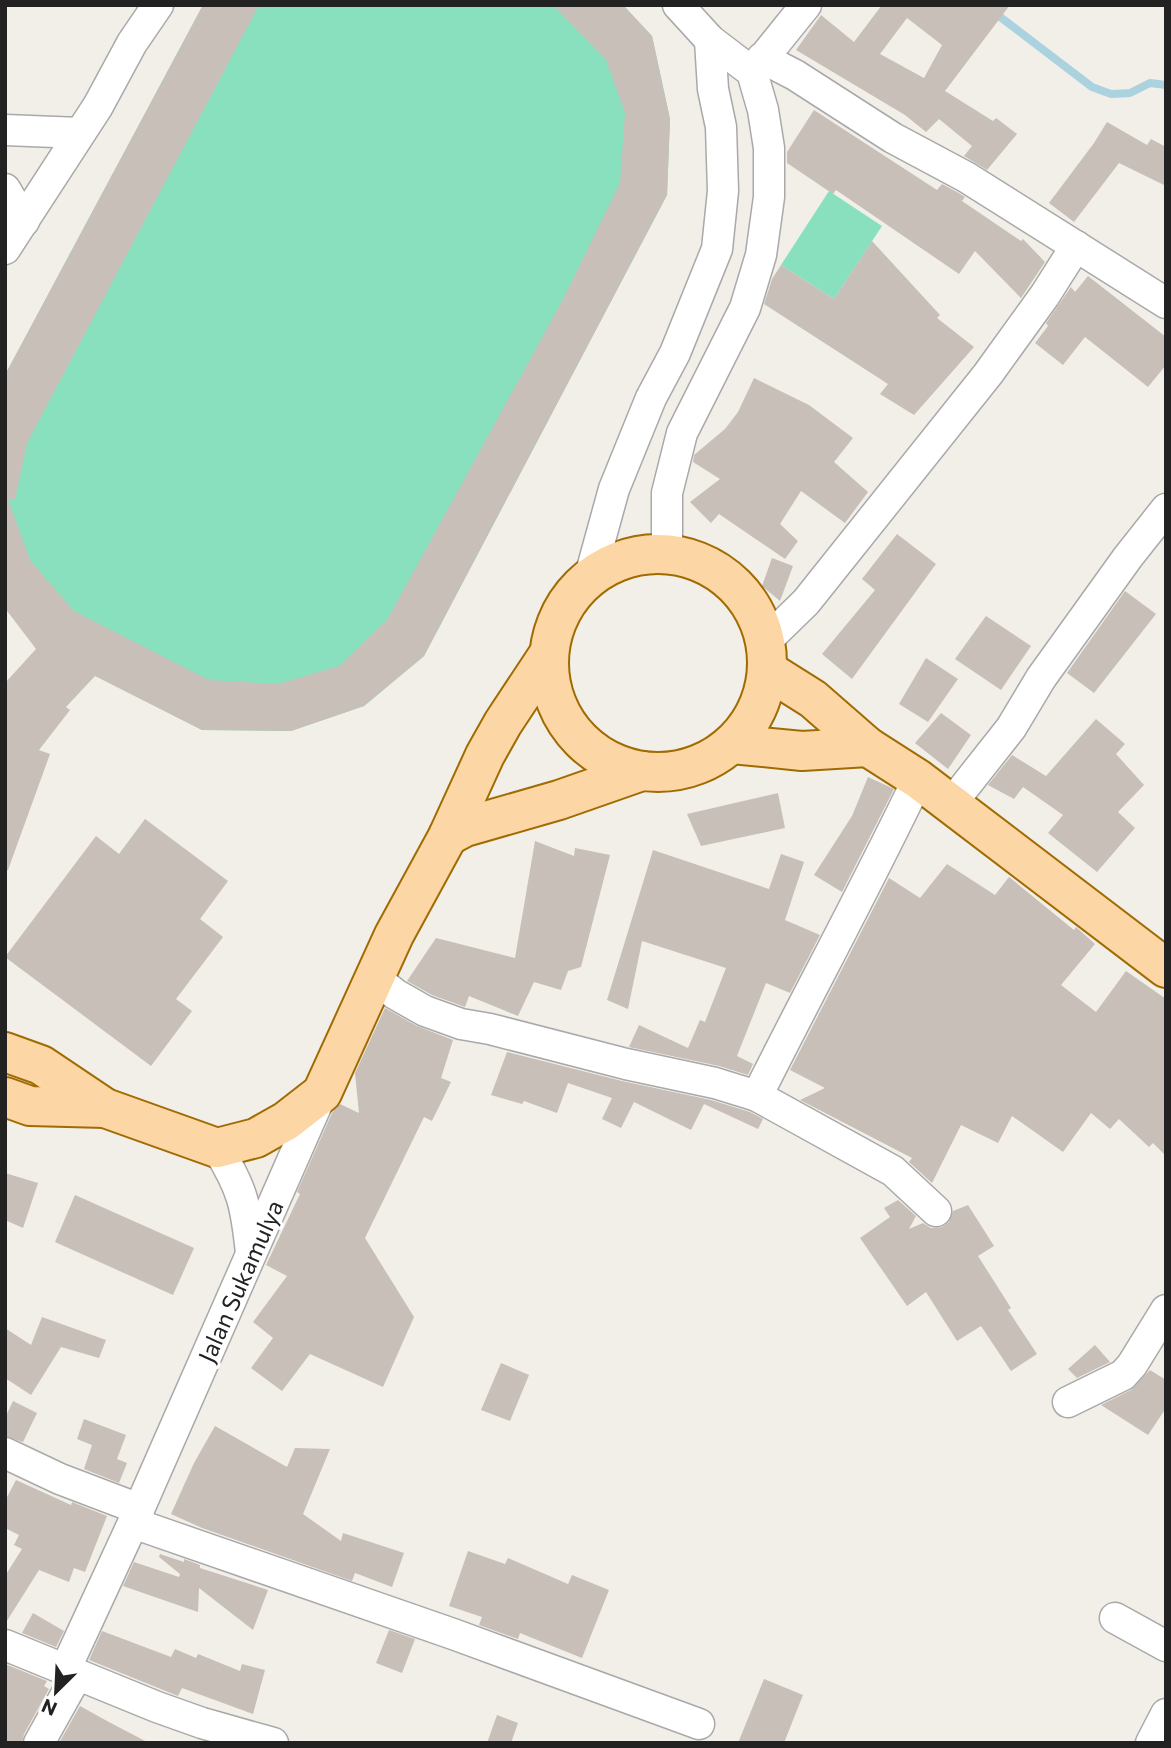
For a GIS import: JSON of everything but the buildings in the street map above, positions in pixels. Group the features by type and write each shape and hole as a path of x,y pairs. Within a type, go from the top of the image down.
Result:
{"main road":[{"path":"667,553 694,559 711,568 741,591 756,615 766,655 764,690 757,710 746,728 732,744 716,755 681,770 642,771 619,765 580,739 555,701 549,678 548,655 552,632 561,611 573,592 590,576 613,562 639,554 667,553"},
{"name":"Jalan Sukamulya","path":"322,1093 394,935 448,836 485,755 548,655"},
{"path":"766,655 868,747 918,779 1166,968"},
{"path":"732,744 802,751 868,747"},
{"path":"448,836 466,827 559,800 642,771"},
{"path":"5,1052 41,1065 105,1108 217,1148 256,1138 286,1121 322,1093"},
{"path":"5,1097 30,1106 105,1108"}],"street":[{"path":"5,249 98,106 132,43 158,5"},
{"path":"678,5 710,40 757,65 795,75 893,138 966,177 1166,303"},
{"path":"667,553 667,493 682,433 745,308 761,255 769,197 769,148 757,65 806,5"},
{"path":"590,576 614,489 652,398 675,353 717,249 723,191 721,127 713,89 710,40"},
{"path":"5,130 80,133"},
{"path":"5,189 24,221"},
{"path":"766,655 988,374 1076,246"},
{"path":"717,249 761,255"},
{"path":"951,804 1011,728 1041,678 1166,509"},
{"path":"757,1096 871,878 918,779"},
{"path":"374,978 425,1011 461,1024 490,1028 626,1064 696,1078 757,1096 893,1171 936,1211"},
{"name":"Jalan Sukamulya","path":"39,1743 322,1093"},
{"path":"217,1148 234,1174 246,1205 251,1255"},
{"path":"1068,1402 1124,1375 1166,1310"},
{"path":"5,1453 136,1516 699,1724"},
{"path":"1115,1618 1166,1646"},
{"path":"5,1645 71,1672 197,1733 273,1743"},
{"path":"1152,1743 1166,1714"}],"green space":[{"path":"203,5 623,5 652,36 670,119 667,195 424,656 364,706 291,731 202,730 33,644 5,608 5,375"},
{"path":"829,191 882,226 834,299 781,265"}],"waterway":[{"path":"995,13 1092,87 1111,94 1130,93 1150,83 1166,85"}]}
